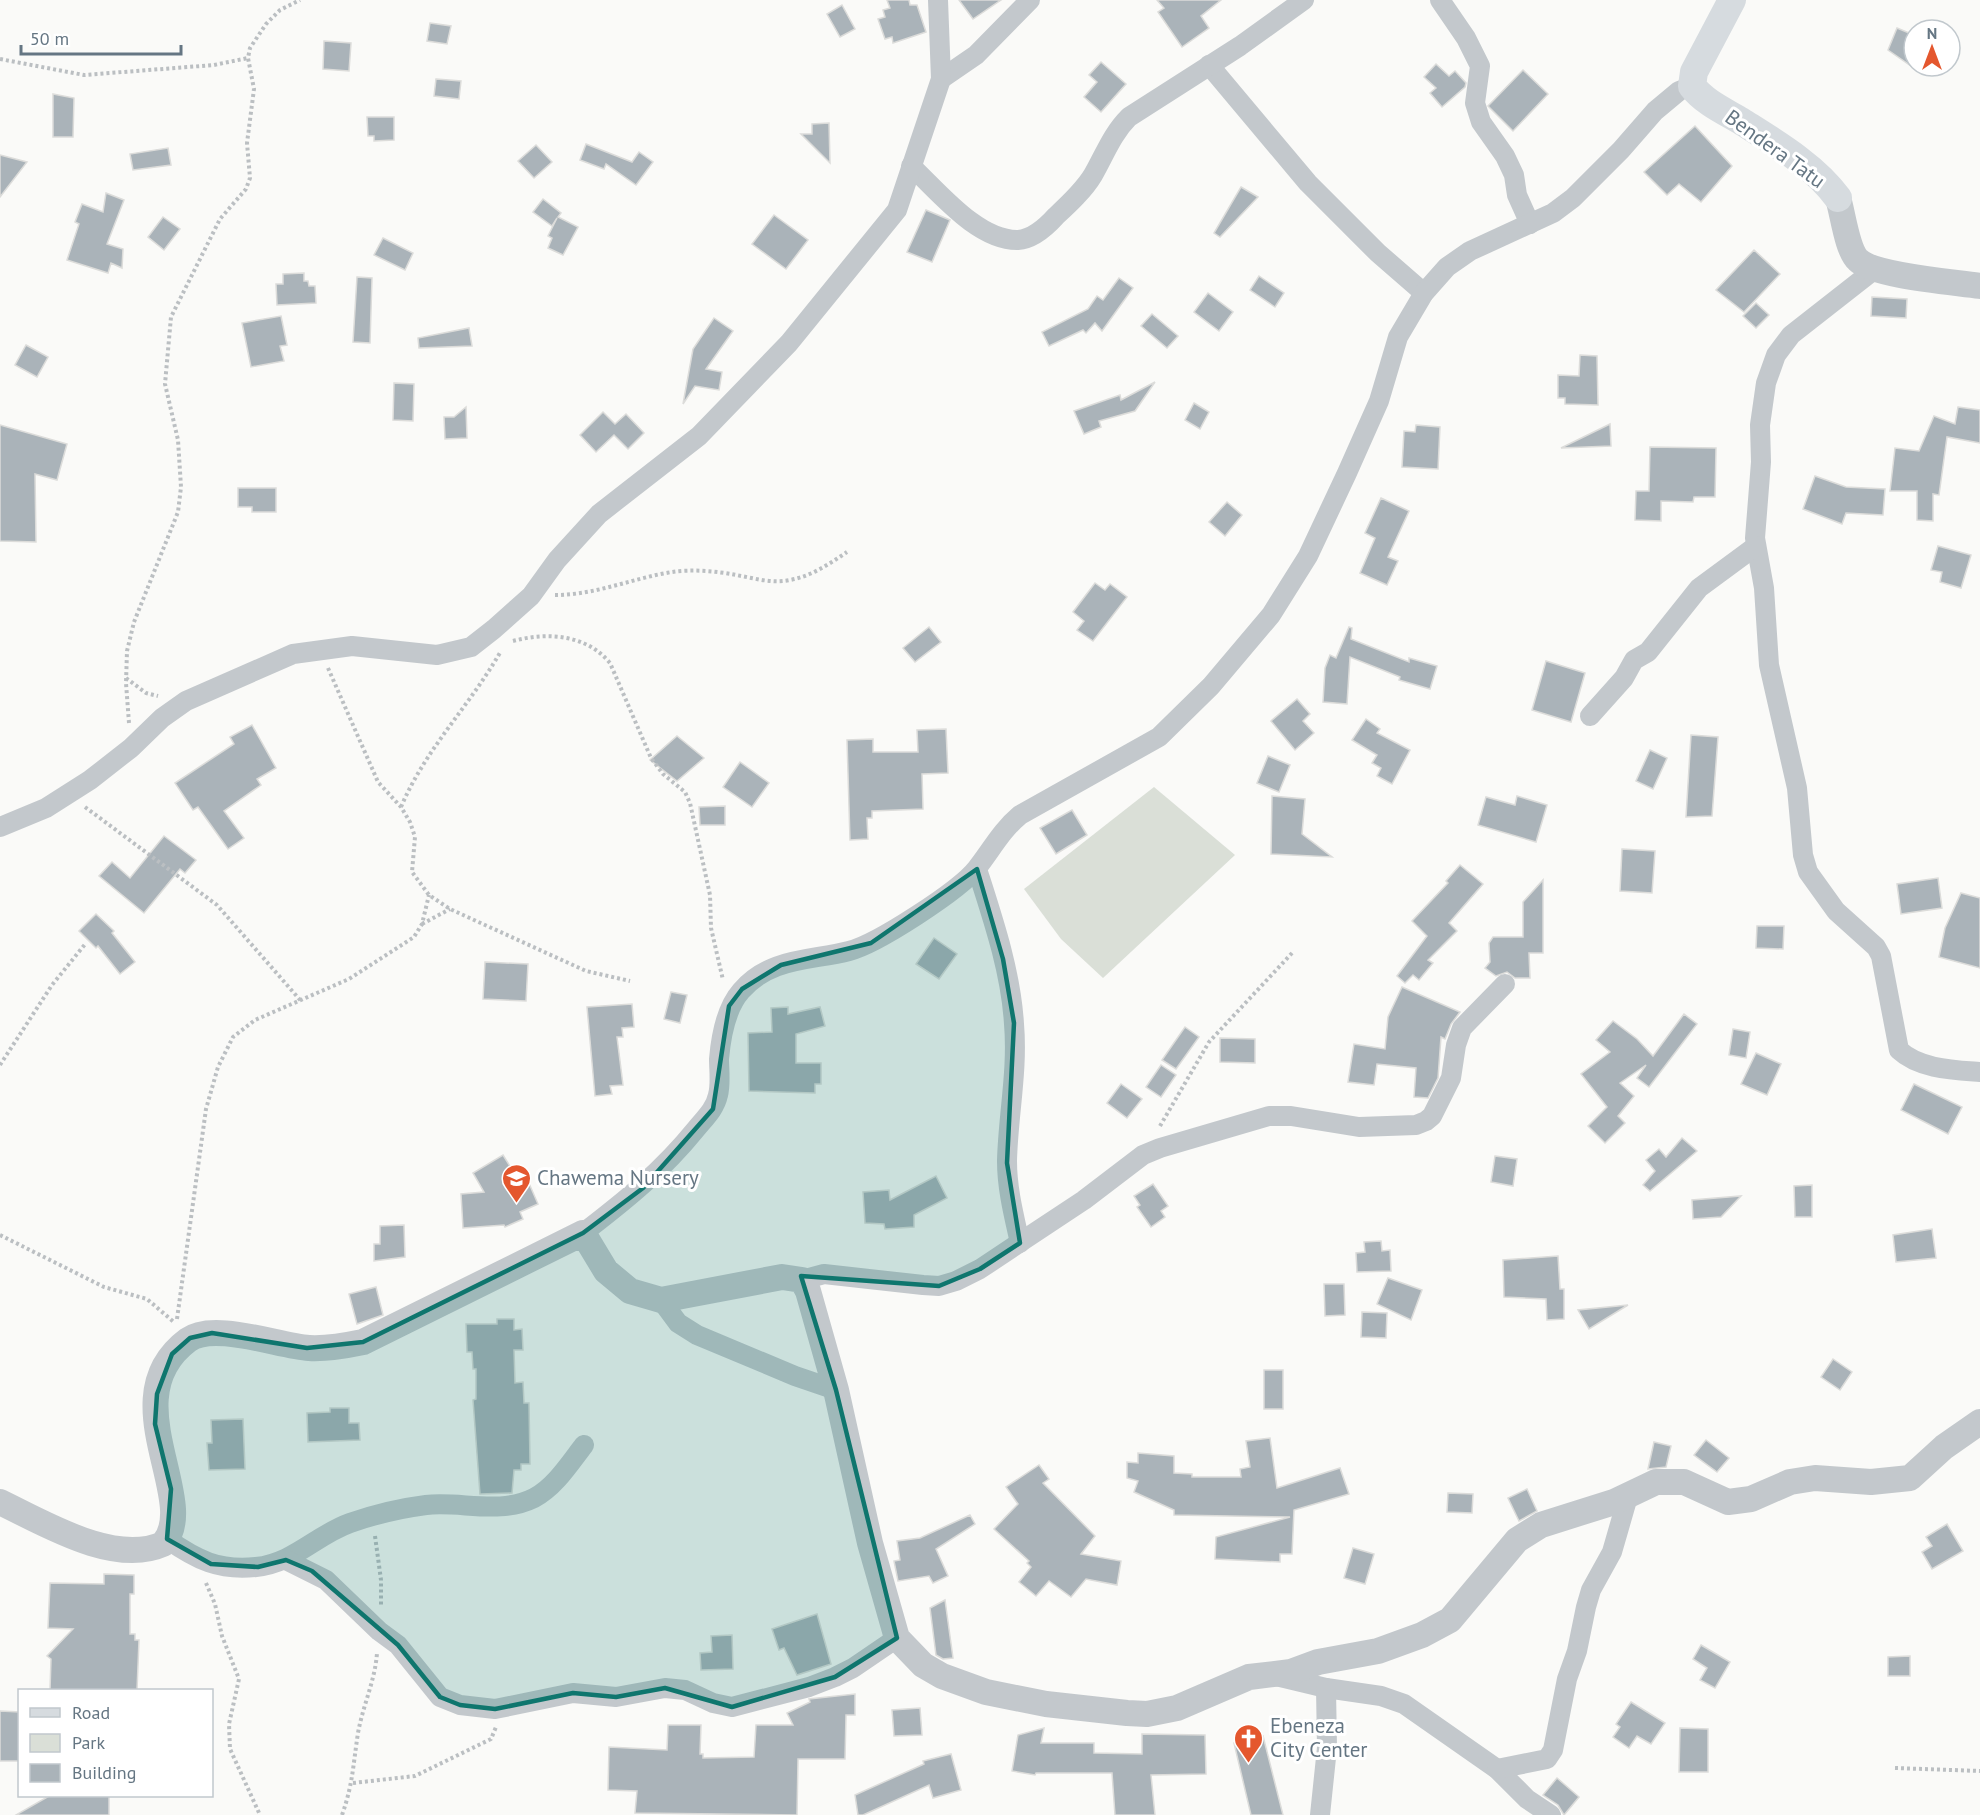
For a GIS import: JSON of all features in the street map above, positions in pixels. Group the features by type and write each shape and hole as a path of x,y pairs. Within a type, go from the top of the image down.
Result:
{"main road":[{"path":"1692,87 1694,72 1732,0"},
{"name":"Bendera Tatu","path":"1692,87 1706,100 1762,134 1826,182 1838,198"}],"street":[{"path":"0,827 46,808 67,795 131,748 162,718 186,701 293,654 352,646 417,654 451,653 471,647 494,629 534,592 557,560 599,514 699,436 789,343 897,210 941,79 938,0"},
{"path":"941,79 976,55 1030,0"},
{"path":"912,166 971,223 1002,238 1020,240 1042,230 1074,199 1092,176 1116,130 1129,117 1304,0"},
{"path":"1440,0 1466,38 1480,66 1475,103 1481,122 1505,156 1514,175 1517,195 1530,224"},
{"path":"1209,65 1308,183 1378,253 1424,293"},
{"path":"0,1502 57,1529 104,1547 118,1549 156,1547 167,1539 172,1520 171,1489 154,1424 162,1372 179,1339 212,1333 307,1348 333,1348 363,1342 583,1233 643,1188 677,1153 713,1109 719,1094 720,1057 729,1006 742,989 781,964 805,957 849,951 871,943 954,890 977,869 1004,828 1020,815 1159,737 1211,686 1270,615 1308,556 1379,401 1398,337 1424,293 1447,267 1470,251 1553,213 1573,198 1621,150 1654,111 1679,91 1692,87"},
{"name":"Bendera Tatu","path":"1838,198 1850,248 1857,260 1874,270"},
{"path":"1980,286 1874,270 1791,335 1776,355 1766,383 1760,425 1761,462 1756,546 1764,588 1768,665 1797,789 1803,855 1808,872 1836,911 1870,940 1881,956 1899,1050 1916,1061 1980,1072"},
{"path":"1590,716 1624,678 1634,660 1653,646 1699,588 1756,546"},
{"path":"977,869 1003,959 1014,1023 1015,1053 1007,1163 1020,1243"},
{"path":"583,1233 606,1270 630,1291 661,1300 767,1278 794,1277 802,1280 824,1274 939,1286 956,1281 980,1269 1103,1187 1143,1155 1171,1144 1269,1116 1290,1116 1359,1127 1416,1125 1425,1121 1432,1116 1451,1078 1456,1045 1462,1028 1505,984"},
{"path":"802,1280 808,1291 836,1390 870,1543 897,1638 923,1665 942,1676 986,1692 1046,1704 1147,1714 1176,1708 1229,1683 1249,1677 1273,1675 1318,1662 1378,1651 1450,1620 1517,1540 1541,1525 1614,1502 1656,1482 1684,1482 1728,1502 1751,1499 1790,1482 1815,1478 1872,1482 1910,1478 1944,1447 1980,1422"},
{"path":"661,1300 678,1323 697,1335 795,1376 836,1390"},
{"path":"167,1539 194,1558 234,1568 258,1567 286,1560 349,1523 426,1505 488,1507 534,1498 562,1473 584,1445"},
{"path":"1497,1769 1547,1759 1553,1750 1567,1679 1577,1651 1591,1590 1612,1552 1629,1493"},
{"path":"286,1560 326,1580 379,1631 398,1645 440,1697 454,1704 495,1709 573,1693 616,1697 665,1688 685,1690 713,1703 732,1707 753,1703 835,1677 854,1668 897,1638"},
{"path":"1273,1675 1326,1688 1381,1696 1404,1704 1497,1769 1527,1799 1551,1815"},
{"path":"1320,1815 1327,1748 1326,1688"}],"path":[{"path":"131,748 126,678 128,651 134,622 178,512 181,488 178,440 165,384 171,317 220,219 246,189 250,178 247,143 254,89 248,58 250,48 266,24 280,10 300,0"},
{"path":"0,59 84,75 214,65 248,58"},
{"path":"534,592 576,594 674,571 715,573 766,581 789,581 815,572 847,552"},
{"path":"401,807 415,774 482,684 510,634"},
{"path":"505,643 541,637 563,637 590,644 610,663 651,758 663,774 685,792 690,803 710,895 711,928 729,1006"},
{"path":"319,649 378,782 401,807 415,837 412,872 429,895 450,909 586,971 630,981"},
{"path":"126,678 146,693 186,701"},
{"path":"67,795 217,905 301,1001"},
{"path":"179,1339 204,1120 218,1067 233,1038 255,1020 349,979 414,937 422,924 429,895"},
{"path":"422,924 450,909"},
{"path":"0,1065 52,985 86,943"},
{"path":"1143,1155 1209,1042 1293,952"},
{"path":"0,1235 104,1287 147,1299 179,1339"},
{"path":"342,1815 353,1783 358,1733 376,1674 381,1580 371,1518"},
{"path":"194,1558 210,1591 222,1636 239,1679 229,1724 230,1749 260,1815"},
{"path":"353,1783 415,1776 458,1757 491,1739 496,1729 495,1709"},
{"path":"1895,1768 1980,1772"}],"highlighted area":[{"path":"977,869 1003,959 1014,1023 1007,1163 1020,1243 980,1269 939,1286 801,1276 836,1390 897,1638 835,1677 732,1707 665,1688 616,1697 573,1693 495,1709 460,1705 440,1697 398,1645 312,1571 286,1560 258,1567 211,1564 167,1539 171,1489 155,1424 157,1394 172,1354 190,1338 212,1333 307,1348 363,1342 583,1233 643,1188 713,1109 729,1006 742,989 781,965 871,943"}],"green space":[{"path":"1154,787 1235,855 1103,978 1061,939 1024,889"}],"building":[{"path":"887,0 909,0 910,5 917,5 926,32 893,43 892,37 885,39 878,19 885,17 883,10 890,8"},
{"path":"959,0 1001,0 973,19"},
{"path":"1157,0 1221,0 1201,16 1209,28 1182,47 1158,12 1164,8"},
{"path":"842,5 855,29 840,37 827,14"},
{"path":"430,23 451,26 447,44 427,41"},
{"path":"1897,28 1902,30 1902,60 1888,50"},
{"path":"324,41 351,43 349,71 323,69"},
{"path":"1101,62 1126,84 1101,112 1084,97 1097,82 1089,75"},
{"path":"1436,64 1449,76 1455,71 1466,83 1465,87 1442,107 1430,93 1436,88 1424,77"},
{"path":"1523,70 1548,94 1513,131 1488,106"},
{"path":"436,79 461,81 459,99 434,96"},
{"path":"53,94 74,98 73,137 53,137"},
{"path":"367,117 394,117 394,140 374,141 374,136 368,136"},
{"path":"829,123 830,163 801,134 812,134 812,124"},
{"path":"1695,126 1732,166 1701,202 1679,184 1667,195 1644,172"},
{"path":"586,144 632,162 639,152 653,162 636,185 606,164 604,169 580,160"},
{"path":"536,145 552,162 534,178 518,161"},
{"path":"168,148 171,165 133,170 130,154"},
{"path":"0,155 27,162 0,197"},
{"path":"1241,187 1258,197 1220,237 1214,233"},
{"path":"106,193 124,200 107,244 123,249 122,268 111,263 108,273 67,260 79,224 75,222 82,204 103,212"},
{"path":"543,199 561,213 558,217 578,227 563,255 548,248 552,238 548,236 557,218 552,226 533,212"},
{"path":"926,210 950,220 932,262 907,252"},
{"path":"774,215 808,240 786,269 752,244"},
{"path":"163,217 180,229 164,250 148,237"},
{"path":"383,238 413,253 405,270 374,255"},
{"path":"1754,250 1780,274 1744,312 1716,290"},
{"path":"304,273 304,281 308,281 309,286 315,286 316,303 277,305 276,284 283,284 283,274"},
{"path":"1259,276 1284,293 1275,307 1250,290"},
{"path":"357,277 372,278 370,343 353,342"},
{"path":"1119,278 1133,288 1102,331 1095,323 1086,333 1083,330 1049,346 1042,332 1088,309 1097,296 1103,300"},
{"path":"1208,293 1233,312 1219,331 1194,312"},
{"path":"1872,297 1907,299 1906,318 1871,316"},
{"path":"1756,303 1769,315 1756,328 1743,316"},
{"path":"1152,314 1178,336 1167,348 1141,326"},
{"path":"281,316 287,345 280,346 284,361 251,367 242,323"},
{"path":"714,318 733,331 706,369 722,372 719,390 695,386 683,404 693,349"},
{"path":"469,328 472,346 419,348 418,338"},
{"path":"26,345 48,357 37,377 15,365"},
{"path":"1580,355 1597,356 1598,405 1565,404 1565,398 1558,398 1558,375 1579,376"},
{"path":"1155,382 1135,411 1099,421 1101,427 1084,434 1074,411 1120,395 1121,400"},
{"path":"394,383 414,384 413,421 393,420"},
{"path":"1194,403 1209,412 1200,429 1185,420"},
{"path":"466,407 467,438 445,439 444,417 454,417"},
{"path":"1958,407 1980,410 1980,443 1947,437 1939,495 1933,494 1933,521 1917,520 1917,491 1890,491 1895,448 1919,451 1934,416 1955,424"},
{"path":"603,412 615,424 626,414 644,433 628,449 614,435 596,452 580,435"},
{"path":"1610,424 1611,446 1561,448"},
{"path":"0,425 67,444 57,480 35,474 36,542 0,541"},
{"path":"1416,425 1440,427 1438,469 1402,467 1404,431 1415,432"},
{"path":"1650,447 1716,448 1715,497 1694,497 1693,502 1661,501 1661,521 1635,520 1636,491 1649,491"},
{"path":"1815,476 1846,487 1885,489 1883,515 1846,513 1842,524 1803,509"},
{"path":"238,488 276,488 276,512 252,512 252,507 238,507"},
{"path":"1381,498 1409,511 1388,557 1398,561 1387,585 1360,573 1375,538 1365,533"},
{"path":"1227,502 1242,515 1225,536 1209,522"},
{"path":"1938,546 1971,555 1961,588 1940,582 1942,572 1931,570"},
{"path":"1095,583 1105,590 1110,584 1127,597 1093,641 1077,630 1084,621 1073,612"},
{"path":"929,627 941,642 915,662 903,648"},
{"path":"1349,627 1352,628 1351,639 1409,662 1409,658 1437,666 1430,689 1399,680 1400,677 1350,657 1347,704 1323,702 1325,668 1330,655 1336,658"},
{"path":"1546,661 1585,673 1571,722 1532,710"},
{"path":"1297,699 1310,714 1303,721 1314,733 1295,750 1271,721"},
{"path":"1366,719 1380,729 1377,733 1410,750 1392,784 1377,776 1381,768 1372,763 1377,755 1352,740"},
{"path":"252,725 276,768 257,779 261,785 224,811 244,838 228,849 198,807 193,810 175,783 234,744 230,737"},
{"path":"946,729 948,773 922,774 923,809 872,811 872,818 867,818 868,839 850,840 847,740 873,739 873,752 918,752 917,730"},
{"path":"1691,735 1718,737 1712,816 1686,817"},
{"path":"677,736 704,758 677,781 650,760"},
{"path":"1650,750 1667,758 1653,789 1636,781"},
{"path":"1268,756 1290,765 1279,792 1257,783"},
{"path":"740,762 769,783 752,807 723,787"},
{"path":"1272,796 1305,799 1302,834 1332,857 1271,854"},
{"path":"1517,796 1547,805 1536,842 1478,825 1486,797 1515,805"},
{"path":"725,806 725,825 700,825 699,807"},
{"path":"1072,810 1087,835 1056,854 1040,828"},
{"path":"164,836 196,860 185,873 180,869 144,913 99,876 112,862 130,878"},
{"path":"1622,849 1655,851 1652,893 1620,891"},
{"path":"1460,865 1483,884 1449,923 1457,931 1428,960 1433,963 1419,980 1413,975 1405,983 1397,976 1427,936 1412,921 1448,883 1446,881"},
{"path":"1938,878 1942,908 1901,914 1897,884"},
{"path":"1543,880 1543,953 1529,953 1530,978 1515,978 1507,972 1496,976 1485,968 1490,962 1489,943 1493,937 1523,937 1523,902"},
{"path":"1961,893 1980,898 1980,968 1939,957 1945,928"},
{"path":"96,914 114,931 112,933 135,962 120,974 98,946 96,948 79,931"},
{"path":"1757,926 1784,926 1783,949 1756,948"},
{"path":"934,938 957,954 939,979 916,964"},
{"path":"485,962 528,964 526,1001 483,999"},
{"path":"1402,987 1460,1012 1451,1024 1445,1039 1441,1037 1438,1078 1428,1098 1414,1097 1416,1068 1377,1064 1374,1085 1348,1082 1354,1044 1385,1049 1388,1017"},
{"path":"671,992 687,995 680,1023 664,1019"},
{"path":"632,1004 634,1027 622,1028 623,1037 617,1037 623,1085 610,1086 612,1094 595,1096 587,1007"},
{"path":"788,1007 788,1014 820,1007 825,1026 796,1034 796,1063 821,1063 821,1084 815,1084 815,1093 749,1091 748,1033 772,1032 771,1008"},
{"path":"1684,1014 1697,1024 1649,1087 1637,1078 1646,1065 1620,1083 1634,1096 1618,1116 1625,1123 1605,1143 1588,1126 1607,1107 1581,1074 1610,1052 1596,1040 1613,1021 1637,1039 1653,1056"},
{"path":"1185,1027 1199,1037 1176,1069 1162,1060"},
{"path":"1733,1029 1750,1032 1746,1058 1729,1055"},
{"path":"1220,1038 1255,1039 1255,1063 1220,1062"},
{"path":"1756,1053 1781,1064 1767,1095 1741,1084"},
{"path":"1161,1065 1176,1075 1161,1097 1146,1087"},
{"path":"1121,1084 1142,1099 1127,1118 1107,1103"},
{"path":"1914,1084 1962,1107 1948,1134 1901,1110"},
{"path":"1682,1138 1697,1151 1650,1191 1643,1185 1655,1171 1646,1160 1659,1149 1666,1157"},
{"path":"503,1155 521,1184 528,1181 538,1204 520,1212 523,1219 505,1227 504,1225 463,1228 461,1194 484,1192 473,1173"},
{"path":"1495,1156 1517,1159 1513,1186 1491,1182"},
{"path":"936,1176 947,1198 914,1215 914,1227 885,1229 884,1224 865,1223 863,1192 889,1190 890,1200"},
{"path":"1153,1184 1168,1206 1161,1211 1165,1217 1151,1227 1137,1207 1140,1205 1134,1196"},
{"path":"1812,1185 1812,1217 1795,1217 1794,1186"},
{"path":"1741,1196 1721,1217 1693,1219 1692,1200"},
{"path":"404,1225 405,1257 374,1261 374,1244 380,1244 380,1226"},
{"path":"1932,1229 1936,1258 1896,1262 1893,1235"},
{"path":"1381,1241 1382,1251 1390,1250 1391,1271 1357,1272 1356,1253 1365,1252 1364,1242"},
{"path":"1558,1256 1560,1289 1564,1289 1564,1319 1547,1320 1546,1299 1504,1297 1503,1260"},
{"path":"1388,1278 1422,1290 1411,1320 1377,1304"},
{"path":"1324,1284 1344,1284 1345,1315 1325,1316"},
{"path":"376,1287 383,1315 357,1324 349,1294"},
{"path":"1628,1305 1589,1329 1578,1310"},
{"path":"1362,1312 1387,1313 1386,1338 1361,1337"},
{"path":"497,1319 514,1319 514,1330 522,1329 523,1350 514,1350 515,1383 523,1382 524,1403 529,1403 530,1464 521,1464 521,1470 514,1470 512,1493 480,1494 473,1400 476,1399 476,1369 473,1369 472,1352 467,1352 466,1324 497,1324"},
{"path":"1833,1359 1852,1372 1840,1390 1821,1377"},
{"path":"1264,1370 1283,1370 1283,1409 1264,1409"},
{"path":"330,1408 349,1408 349,1423 359,1423 360,1440 308,1442 307,1413 330,1412"},
{"path":"243,1419 245,1469 209,1470 207,1443 212,1443 211,1420"},
{"path":"1270,1438 1277,1488 1340,1468 1349,1494 1294,1510 1292,1554 1280,1554 1280,1562 1215,1559 1216,1537 1290,1517 1174,1515 1174,1510 1134,1492 1138,1481 1127,1478 1127,1462 1138,1463 1138,1453 1174,1456 1174,1473 1192,1474 1192,1477 1241,1477 1240,1469 1250,1467 1246,1441"},
{"path":"1706,1440 1729,1458 1717,1472 1694,1455"},
{"path":"1654,1442 1671,1446 1666,1467 1648,1469"},
{"path":"1039,1465 1049,1479 1043,1483 1095,1536 1081,1554 1121,1561 1117,1585 1086,1579 1071,1597 1049,1581 1036,1596 1019,1582 1031,1567 1027,1563 1029,1561 994,1529 1018,1504 1006,1487"},
{"path":"1527,1489 1537,1511 1519,1521 1508,1498"},
{"path":"1448,1493 1473,1494 1472,1513 1447,1512"},
{"path":"970,1515 975,1524 936,1549 948,1576 933,1583 929,1576 898,1581 894,1561 900,1560 897,1541 920,1538"},
{"path":"1947,1524 1963,1551 1932,1569 1922,1552 1932,1546 1926,1537"},
{"path":"1353,1548 1374,1554 1365,1584 1344,1578"},
{"path":"104,1574 134,1575 134,1594 130,1594 130,1634 135,1634 135,1640 139,1640 137,1689 50,1689 51,1659 47,1656 73,1629 48,1628 50,1583 104,1584"},
{"path":"945,1600 953,1658 943,1659 936,1655 930,1608"},
{"path":"817,1614 831,1664 797,1675 784,1648 779,1650 772,1629"},
{"path":"732,1635 733,1669 701,1670 700,1653 712,1652 711,1636"},
{"path":"1701,1645 1730,1662 1715,1688 1700,1680 1707,1668 1693,1659"},
{"path":"1910,1656 1910,1676 1888,1676 1888,1657"},
{"path":"855,1694 855,1715 846,1715 845,1759 798,1759 797,1815 635,1813 637,1791 608,1790 609,1747 667,1750 668,1725 701,1725 700,1754 703,1754 703,1758 754,1757 756,1725 793,1725 787,1713 810,1702 809,1699"},
{"path":"1631,1702 1665,1723 1651,1744 1637,1736 1629,1748 1613,1737 1620,1727 1616,1724"},
{"path":"920,1708 922,1735 894,1736 892,1710"},
{"path":"0,1711 18,1712 18,1761 0,1761"},
{"path":"1044,1728 1041,1743 1094,1743 1094,1753 1142,1754 1142,1734 1205,1735 1206,1774 1151,1775 1155,1815 1115,1815 1112,1773 1036,1773 1035,1775 1012,1771 1018,1735"},
{"path":"1680,1728 1708,1729 1708,1772 1679,1772"},
{"path":"1263,1736 1283,1815 1251,1815 1234,1743"},
{"path":"951,1754 961,1790 933,1798 929,1785 863,1815 858,1815 855,1795 924,1764 923,1761"},
{"path":"1557,1778 1579,1797 1564,1815 1558,1805 1543,1795"},
{"path":"47,1797 109,1797 109,1815 16,1815"}],"place":[{"name":"Chawema Nursery","path":"516,1204"},
{"name":"Ebeneza City Center","path":"1249,1764"}]}
